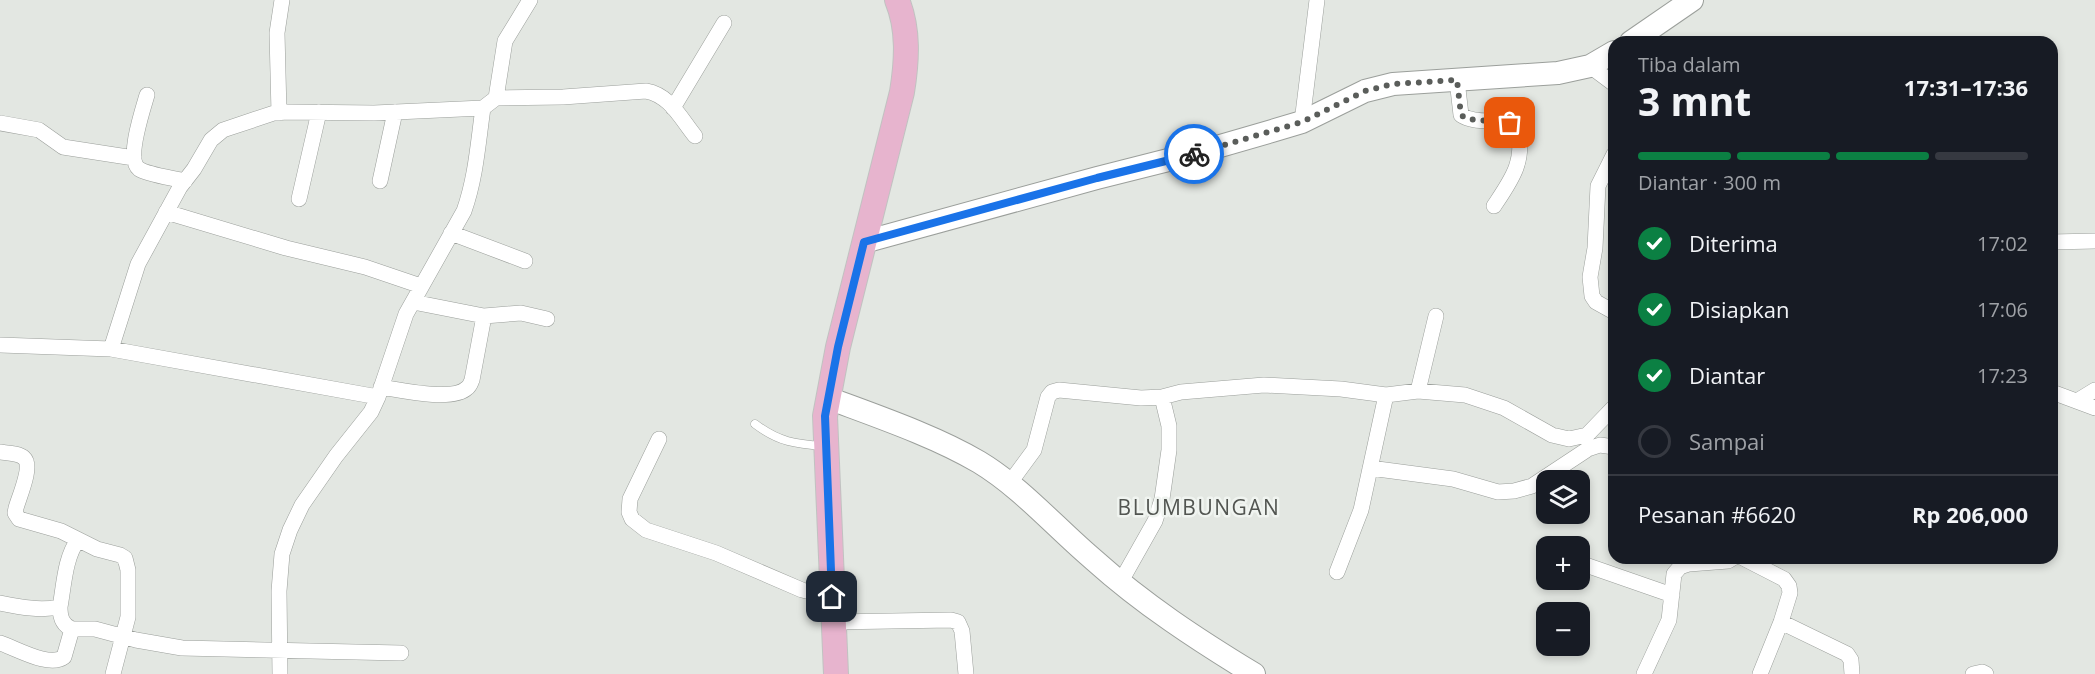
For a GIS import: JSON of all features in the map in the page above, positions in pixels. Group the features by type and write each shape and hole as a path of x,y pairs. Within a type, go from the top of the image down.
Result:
{"main road":[{"path":"836,674 825,416 838,347 902,92 906,67 906,42 897,0"}],"street":[{"path":"279,113 277,33 282,0"},
{"path":"496,98 505,41 530,0"},
{"path":"1302,122 1317,0"},
{"path":"1639,36 1682,2"},
{"path":"673,108 724,23"},
{"path":"864,242 1196,153 1302,122 1365,91 1393,84 1558,73 1590,66 1608,56"},
{"path":"1590,66 1608,82"},
{"path":"1457,80 1461,115 1467,119 1510,123 1518,128 1520,141 1518,162 1513,177 1494,206"},
{"path":"111,349 138,264 166,212 211,140 223,130 279,113 395,112 483,108 496,98 646,92 662,96 695,136"},
{"path":"147,95 139,124 134,158 139,168 145,171 185,181"},
{"path":"280,674 279,591 282,554 290,530 302,505 336,456 364,423 380,392 413,302 464,211 475,175 483,108"},
{"path":"299,199 319,112"},
{"path":"380,182 395,112"},
{"path":"0,123 39,130 63,147 134,158"},
{"path":"1608,166 1598,186 1595,248 1590,277 1592,296 1596,302 1608,309"},
{"path":"166,212 286,248 365,267 421,286"},
{"path":"450,233 525,261"},
{"path":"2058,242 2095,241"},
{"path":"413,302 484,316 521,313 547,319"},
{"path":"0,345 111,349 380,392 442,395 455,394 467,388 472,380 484,316"},
{"path":"1418,391 1436,316"},
{"path":"1009,484 1034,450 1048,397 1052,392 1059,390 1141,399 1181,392 1264,385 1341,389 1386,395 1418,391 1465,395 1504,408 1552,435 1569,439 1587,435 1608,413"},
{"path":"2077,400 2095,390"},
{"path":"2058,394 2095,408"},
{"path":"1337,572 1356,525 1386,395"},
{"path":"1120,583 1155,521 1162,499 1169,450 1168,426 1162,397"},
{"path":"828,398 955,450 980,463 1009,484 1120,583 1208,645 1254,674"},
{"path":"659,439 630,499 629,512 632,519 646,530 717,553 802,590 832,597"},
{"path":"1370,468 1453,479 1498,492 1514,491 1532,486 1588,449 1608,447"},
{"path":"0,452 21,456 28,466 15,513 19,519 61,531 97,549 125,558 128,570 128,617 113,674"},
{"path":"78,540 72,547 60,607 63,622 72,629 95,629 136,640 182,648 400,653"},
{"path":"1644,674 1669,620 1674,574 1680,567 1689,564"},
{"path":"1755,564 1784,579 1790,592 1789,601 1760,674"},
{"path":"1590,566 1672,595"},
{"path":"0,603 33,609 60,607"},
{"path":"833,622 951,620 958,622 962,631 966,674"},
{"path":"1781,622 1847,654 1851,660 1852,674"},
{"path":"0,644 50,661 61,660 66,654 72,629"},
{"path":"1973,674 1982,672 1986,674"}],"lane":[{"path":"755,423 770,435 793,444 825,446"}],"way so far":[{"path":"1194,154 1302,122 1365,91 1393,84 1457,80 1461,115 1467,119 1510,123"}],"district":[{"name":"BLUMBUNGAN","path":"1199,508"}],"route":[{"path":"832,597 825,416 838,347 864,242 1097,178 1194,154"}]}
